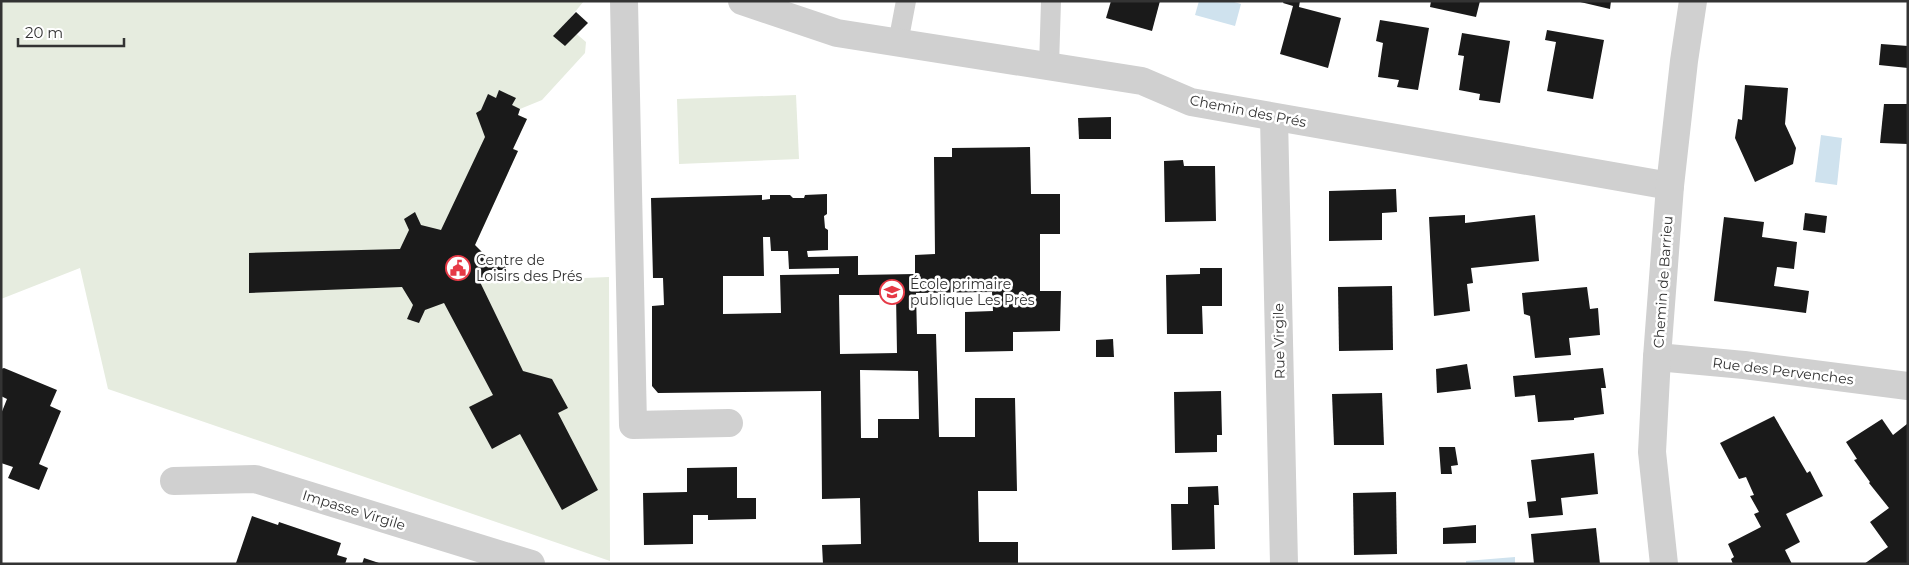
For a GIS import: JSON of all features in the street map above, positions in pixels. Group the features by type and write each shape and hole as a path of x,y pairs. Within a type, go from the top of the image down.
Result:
{"street":[{"path":"624,1 633,425 729,423"},
{"name":"Chemin des Prés","path":"742,1 837,33 1142,81 1192,102 1274,118 1670,186"},
{"name":"Chemin de Barrieu","path":"1664,564 1652,452 1670,186 1684,61 1693,1"},
{"name":"Rue Virgile","path":"1274,118 1284,564"},
{"name":"Rue des Pervenches","path":"1657,358 1744,364 1908,386"},
{"name":"Impasse Virgile","path":"174,481 255,479 531,564"}],"lane":[{"path":"898,43 906,1"},
{"path":"1049,66 1051,1"}],"shaded area":[{"path":"1,1 584,1 565,24 586,42 585,53 542,100 520,109 518,115 527,119 513,148 518,151 475,245 488,258 505,257 506,270 489,270 481,282 609,277 610,561 108,389 80,268 1,299"},
{"path":"796,95 799,159 679,164 677,99"}],"water":[{"path":"1199,1 1231,1 1241,4 1235,26 1195,15"},
{"path":"1821,135 1842,138 1837,185 1815,182"},
{"path":"1515,557 1515,564 1466,564 1466,561"}],"building":[{"path":"1111,1 1160,1 1152,31 1106,18"},
{"path":"1284,1 1300,1 1299,7 1341,18 1328,68 1280,54 1293,6 1283,3"},
{"path":"1431,1 1480,1 1476,17 1430,7"},
{"path":"1576,1 1611,1 1610,9"},
{"path":"576,12 588,23 565,46 553,36"},
{"path":"1380,20 1429,28 1418,90 1397,87 1399,80 1378,77 1383,43 1376,41"},
{"path":"1547,30 1604,40 1593,99 1547,91 1556,42 1545,40"},
{"path":"1462,33 1510,41 1500,103 1479,100 1480,94 1459,90 1464,56 1458,55"},
{"path":"1881,44 1908,46 1908,68 1879,65"},
{"path":"1745,85 1788,88 1785,124 1796,148 1793,164 1755,182 1735,138 1738,119 1742,120"},
{"path":"499,90 516,98 512,105 520,109 518,115 527,119 513,149 518,151 475,245 488,258 505,257 506,270 489,270 480,282 523,371 552,379 568,408 558,413 598,490 562,510 520,434 492,449 469,407 493,395 444,303 425,310 419,323 407,319 413,305 402,287 249,293 249,253 400,249 409,230 404,219 415,212 421,225 441,230 485,137 476,113 481,110 488,94 496,98"},
{"path":"1884,104 1908,104 1908,144 1880,143"},
{"path":"1111,117 1111,139 1079,139 1078,118"},
{"path":"1030,147 1031,194 1060,194 1060,234 1040,234 1040,291 1061,291 1060,331 1013,332 1013,351 965,352 965,312 993,311 992,292 916,293 917,334 936,334 939,437 975,437 975,398 1015,398 1017,491 978,491 979,542 1018,542 1018,564 823,564 822,545 861,544 860,498 822,499 821,391 658,393 652,386 652,306 664,305 663,278 653,278 651,198 762,195 762,200 770,199 770,195 790,195 793,198 804,198 805,195 827,194 827,214 824,216 825,228 828,230 828,250 807,251 808,257 858,256 858,275 915,274 915,255 935,254 934,157 952,157 952,148","holes":["763,237 770,237 771,251 788,251 789,269 839,268 839,274 780,275 781,313 723,314 723,276 764,276","839,295 896,295 897,353 840,354","860,370 918,371 919,419 878,419 878,438 861,438"]},
{"path":"1183,160 1184,166 1215,166 1216,221 1165,222 1164,161"},
{"path":"1396,189 1397,212 1382,213 1382,240 1329,241 1329,191"},
{"path":"1805,213 1827,216 1825,233 1803,230"},
{"path":"1465,215 1465,223 1535,215 1539,261 1471,268 1473,283 1467,284 1470,311 1434,316 1429,217"},
{"path":"1724,217 1764,222 1762,237 1797,242 1794,269 1777,267 1774,286 1809,291 1806,313 1714,301"},
{"path":"1200,268 1222,268 1222,306 1202,306 1203,334 1167,334 1166,275 1200,274"},
{"path":"1392,286 1393,350 1339,351 1338,287"},
{"path":"1587,287 1590,309 1598,308 1600,335 1569,338 1571,355 1535,358 1530,316 1524,314 1522,293"},
{"path":"1113,339 1114,357 1096,357 1096,340"},
{"path":"1467,364 1471,389 1437,393 1436,369"},
{"path":"4,368 57,390 50,406 61,411 39,464 48,468 39,490 8,478 13,467 1,463 1,414 7,399 1,396 1,369"},
{"path":"1603,368 1606,388 1601,388 1604,414 1574,418 1574,420 1538,422 1535,395 1515,397 1513,376"},
{"path":"1221,391 1222,435 1217,435 1217,452 1175,453 1174,392"},
{"path":"1382,393 1384,445 1334,445 1332,394"},
{"path":"1774,416 1807,473 1810,471 1823,496 1786,514 1800,542 1785,550 1792,564 1733,564 1731,559 1734,557 1728,544 1761,527 1754,514 1759,512 1750,496 1754,495 1746,477 1739,479 1720,443"},
{"path":"1882,419 1893,435 1907,424 1908,426 1908,564 1864,564 1888,547 1870,522 1889,508 1854,460 1857,459 1846,442"},
{"path":"1439,447 1455,447 1458,465 1451,466 1452,474 1441,474"},
{"path":"1594,453 1598,494 1561,498 1563,515 1529,518 1527,502 1536,501 1531,460"},
{"path":"737,467 737,498 756,498 756,519 708,520 708,515 693,515 693,544 644,545 643,493 687,492 687,468"},
{"path":"1218,486 1219,505 1214,505 1215,549 1172,550 1171,504 1188,504 1188,487"},
{"path":"1396,492 1397,554 1354,555 1353,493"},
{"path":"252,516 278,525 279,522 341,543 337,555 347,558 345,564 236,563"},
{"path":"1476,525 1476,543 1443,544 1443,528"},
{"path":"1596,528 1600,564 1534,564 1531,534"},
{"path":"364,558 379,563 379,564 362,564"}],"place":[{"name":"Centre de Loisirs des Prés","path":"458,268"},
{"name":"École primaire publique Les Près","path":"892,292"}]}
